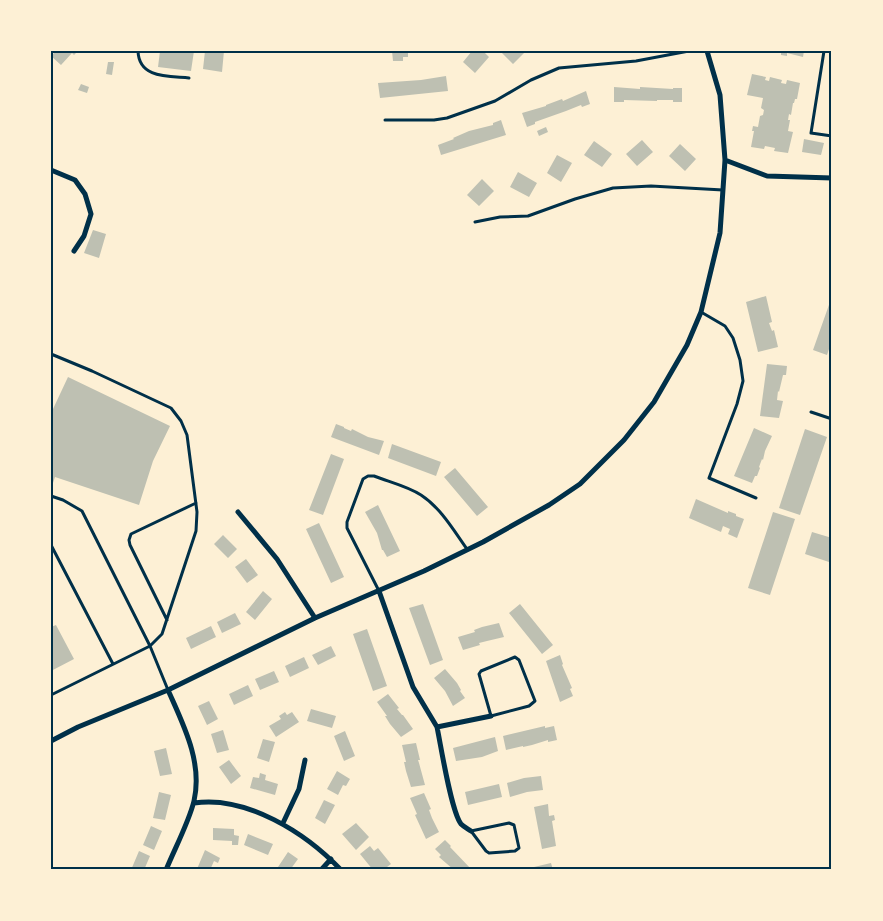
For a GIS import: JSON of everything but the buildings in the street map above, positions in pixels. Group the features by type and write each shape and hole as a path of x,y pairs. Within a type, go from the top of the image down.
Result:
{"street":[{"path":"51,741 78,727 168,690 315,618 424,572 468,550 550,505 580,484 611,453 638,424 681,357 701,312 720,233 725,160 720,95 707,51"},
{"path":"725,160 767,176 832,178"},
{"path":"51,170 75,180 85,194 91,214 84,236 74,251"},
{"path":"238,512 277,559 315,618"},
{"path":"379,591 412,687 437,727 457,815 461,824 471,831"},
{"path":"166,870 194,803 196,789 196,770 191,745 168,690"},
{"path":"437,727 491,716"},
{"path":"283,823 299,789 305,760"},
{"path":"194,803 216,801 229,803 283,823 331,859 341,870"},
{"path":"321,870 331,859"}],"lane":[{"path":"138,51 141,65 148,71 159,75 190,78"},
{"path":"385,120 434,120 447,118 470,111 495,100 531,80 559,68 636,61 689,51"},
{"path":"824,51 811,133 832,136"},
{"path":"475,222 500,217 528,216 574,199 613,188 651,186 723,190"},
{"path":"701,312 725,326 733,338 740,360 743,381 737,404 709,478 756,498"},
{"path":"51,354 171,408 182,421 187,435 197,512 196,531 162,634 150,646 51,695"},
{"path":"811,412 832,419"},
{"path":"379,591 347,528 347,522 363,479 368,476 374,476 422,496 443,515 468,550"},
{"path":"51,496 63,500 82,511 150,646 168,690"},
{"path":"167,620 130,546 129,540 131,534 196,503"},
{"path":"51,545 113,664"},
{"path":"515,657 519,660 535,698 534,704 491,716 479,674 481,671 515,657"},
{"path":"509,823 514,825 519,848 490,853 471,831 509,823"}]}
